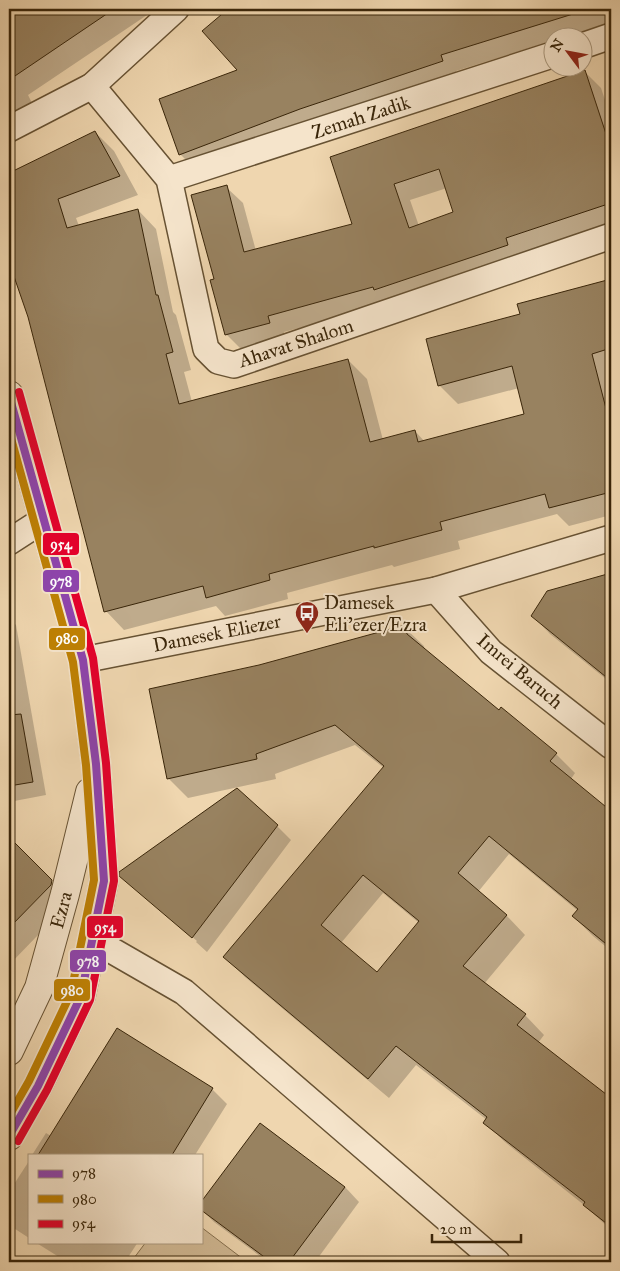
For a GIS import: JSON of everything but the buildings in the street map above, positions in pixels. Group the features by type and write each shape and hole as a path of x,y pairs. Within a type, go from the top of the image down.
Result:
{"street":[{"path":"9,129 92,86 176,9"},
{"path":"592,43 611,37"},
{"name":"Zemah Zadik","path":"169,179 542,58"},
{"name":"Ahavat Shalom","path":"92,86 169,179 206,349 218,362 234,365 611,236"},
{"name":"Ezra","path":"9,395 83,660 96,764 104,881 81,996 38,1086 9,1136"},
{"path":"9,542 43,520"},
{"name":"Damesek Eliezer","path":"83,660 436,590 611,538"},
{"name":"Imrei Baruch","path":"436,590 491,652 611,746"},
{"name":"Ezra","path":"9,1050 39,988 66,894 96,764"},
{"path":"92,939 184,992 498,1262"}],"shaded area":[{"path":"202,1228 247,1262 131,1262 144,1244 202,1244"}],"transit line":[{"name":"954","path":"18,1141 47,1090 90,1000 114,881 106,763 93,658 19,392"},
{"name":"978","path":"9,395 83,660 96,764 104,881 81,996 38,1086 9,1136"},
{"name":"980","path":"9,431 73,662 86,765 94,880 71,993 29,1081 9,1116"}],"place":[{"name":"Damesek Eli'ezer/Ezra","path":"307,634"}]}
